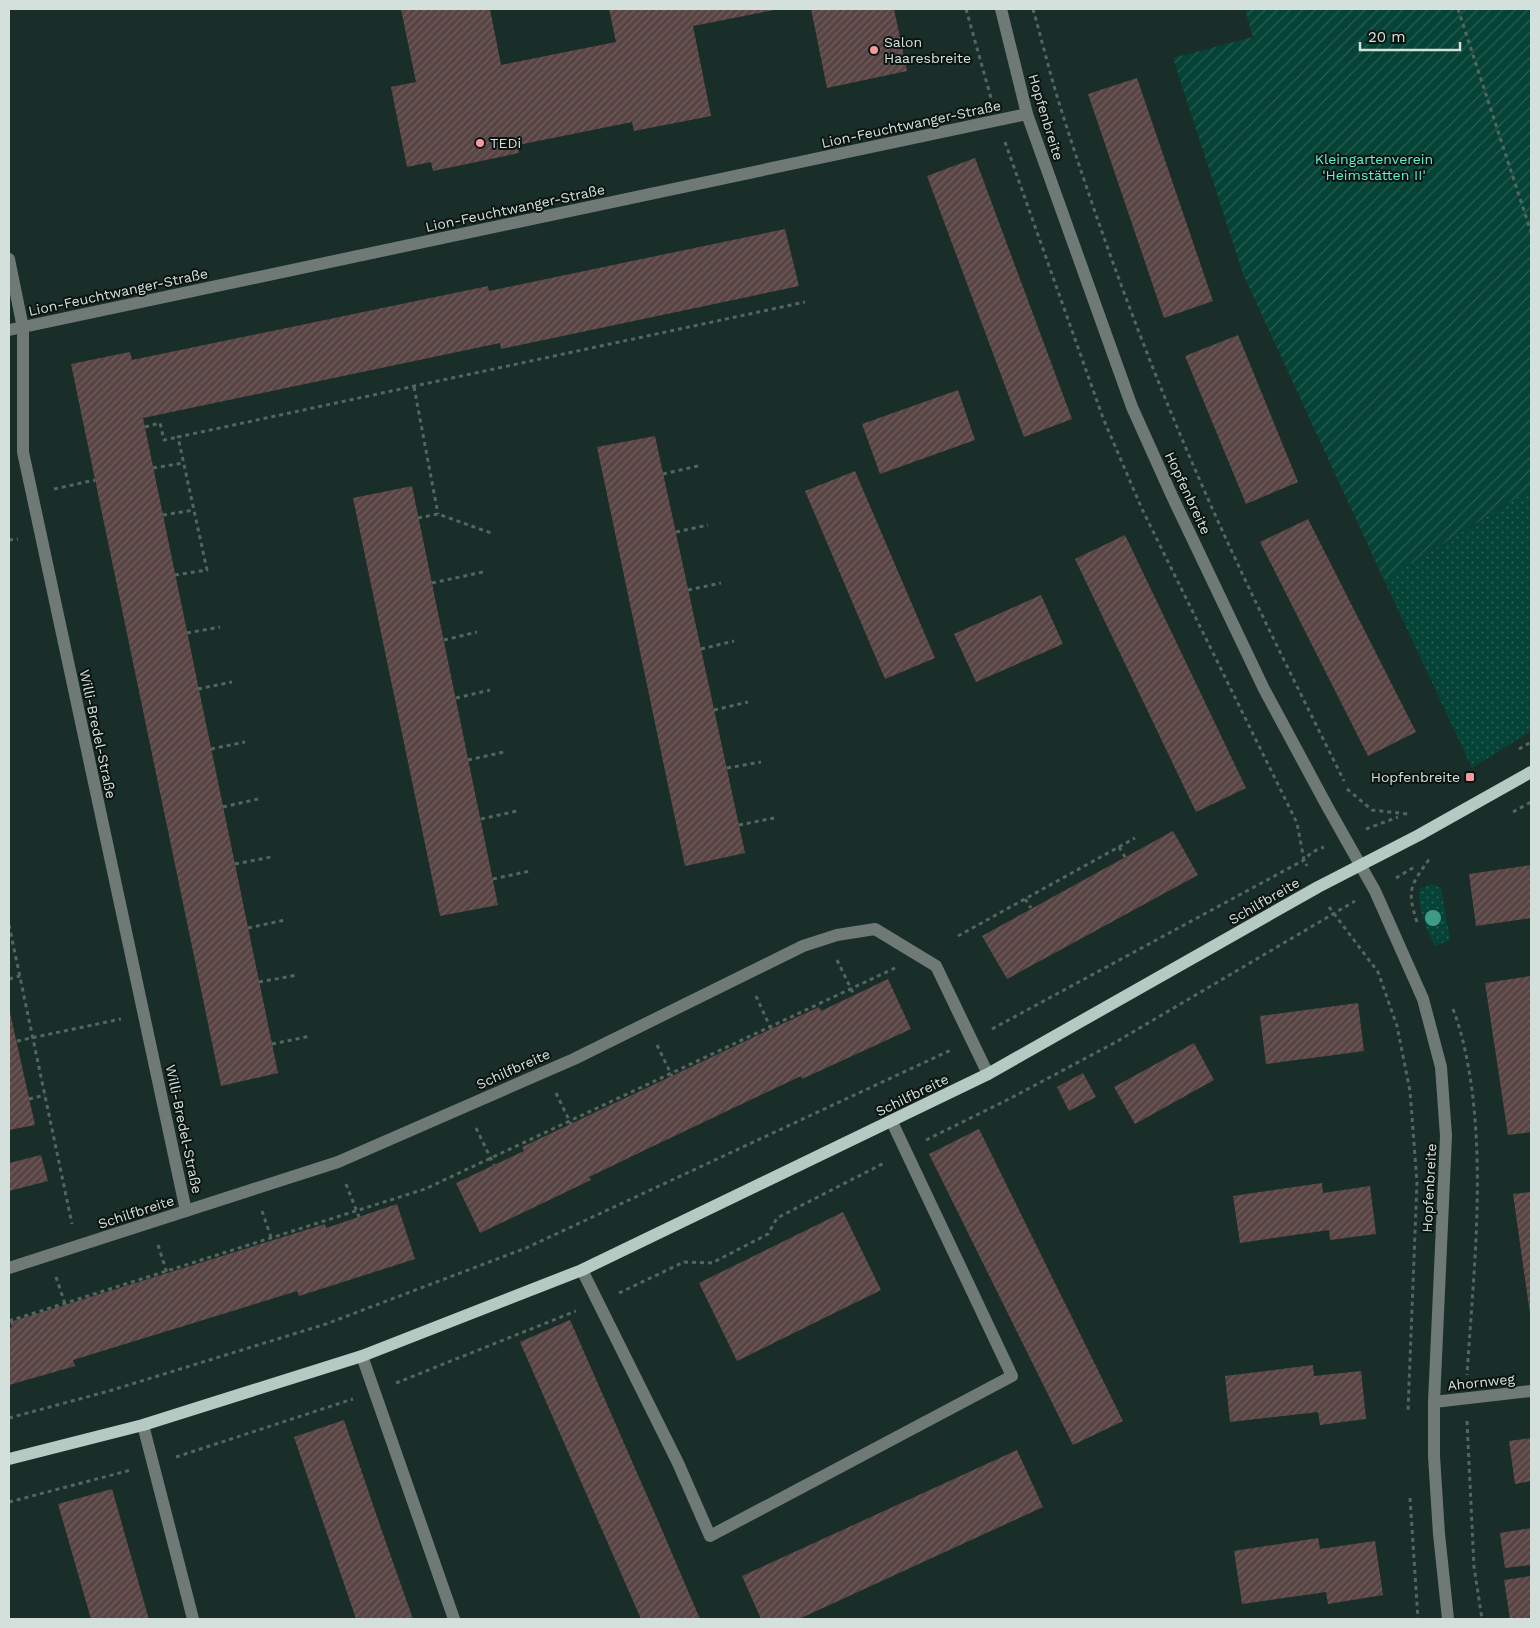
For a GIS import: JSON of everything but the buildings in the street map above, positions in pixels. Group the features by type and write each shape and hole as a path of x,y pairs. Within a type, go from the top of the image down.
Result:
{"main road":[{"name":"Schilfbreite","path":"9,1459 142,1424 362,1356 582,1270 988,1074 1318,887 1361,866 1531,772"}],"street":[{"name":"Hopfenbreite","path":"1001,9 1027,114 1132,406 1264,689 1375,891 1423,999 1441,1067 1446,1136 1434,1402 1436,1495 1448,1619"},
{"name":"Lion-Feuchtwanger-Straße","path":"9,330 1027,114"},
{"name":"Willi-Bredel-Straße","path":"9,259 22,328 22,452 186,1211"},
{"name":"Schilfbreite","path":"9,1268 338,1162 574,1059 803,946 837,935 875,930 936,966 988,1074"},
{"path":"582,1270 678,1463 710,1536 1012,1376 892,1122"},
{"path":"362,1356 454,1619"},
{"name":"Ahornweg","path":"1434,1402 1531,1391"},
{"path":"142,1424 193,1619"}],"path":[{"path":"1033,9 1060,105 1110,256 1201,482 1259,610 1348,791 1372,810 1407,813"},
{"path":"1458,9 1531,232"},
{"path":"145,427 160,423 164,440 806,302"},
{"path":"414,386 438,514"},
{"path":"175,575 207,570 178,437"},
{"path":"154,468 183,463"},
{"path":"663,474 702,464"},
{"path":"31,493 95,480"},
{"path":"163,515 194,510"},
{"path":"418,518 438,514 491,533"},
{"path":"676,532 708,525"},
{"path":"432,583 483,572"},
{"path":"688,590 721,583"},
{"path":"187,633 220,627"},
{"path":"444,640 477,632"},
{"path":"701,649 734,641"},
{"path":"198,689 232,682"},
{"path":"456,698 490,690"},
{"path":"714,710 748,702"},
{"path":"211,750 246,742"},
{"path":"468,760 504,752"},
{"path":"727,768 761,762"},
{"path":"223,807 258,799"},
{"path":"481,819 517,812"},
{"path":"739,825 774,818"},
{"path":"958,936 1135,838"},
{"path":"1119,847 1125,857"},
{"name":"Schilfbreite","path":"9,1418 109,1391 326,1324 526,1248 973,1040 1304,860 1312,852"},
{"path":"235,864 271,857"},
{"path":"1420,929 1410,895 1415,880 1430,858"},
{"path":"493,879 530,872"},
{"path":"1025,899 1031,908"},
{"path":"1328,904 1378,972 1397,1026 1410,1090 1418,1182 1408,1413"},
{"path":"248,928 285,920"},
{"path":"9,925 77,1246"},
{"path":"9,1321 425,1190 672,1075 920,956"},
{"path":"837,959 854,995"},
{"path":"259,982 297,975"},
{"path":"9,979 20,976"},
{"path":"756,996 771,1028"},
{"path":"1452,1008 1467,1054 1477,1128 1477,1225 1466,1398 1474,1567 1482,1619"},
{"path":"17,1041 143,1015"},
{"path":"272,1044 311,1036"},
{"path":"657,1044 672,1075"},
{"path":"556,1092 570,1123"},
{"path":"29,1098 45,1095"},
{"path":"476,1128 494,1165"},
{"path":"346,1184 359,1217"},
{"path":"262,1211 272,1239"},
{"path":"158,1246 167,1272"},
{"path":"56,1275 65,1304"},
{"path":"1410,1489 1418,1619"}],"green space":[{"name":"Kleingartenverein 'Heimstätten II'","path":"1245,9 1531,9 1531,489 1384,580 1243,274 1173,58 1253,37"},
{"path":"1531,489 1531,731 1472,768 1384,580"},
{"path":"1433,884 1441,888 1450,940 1435,946 1423,919 1419,889"}],"place":[{"name":"Salon Haaresbreite","path":"874,50"},
{"name":"TEDi","path":"480,143"},
{"name":"Hopfenbreite","path":"1470,777"}]}
